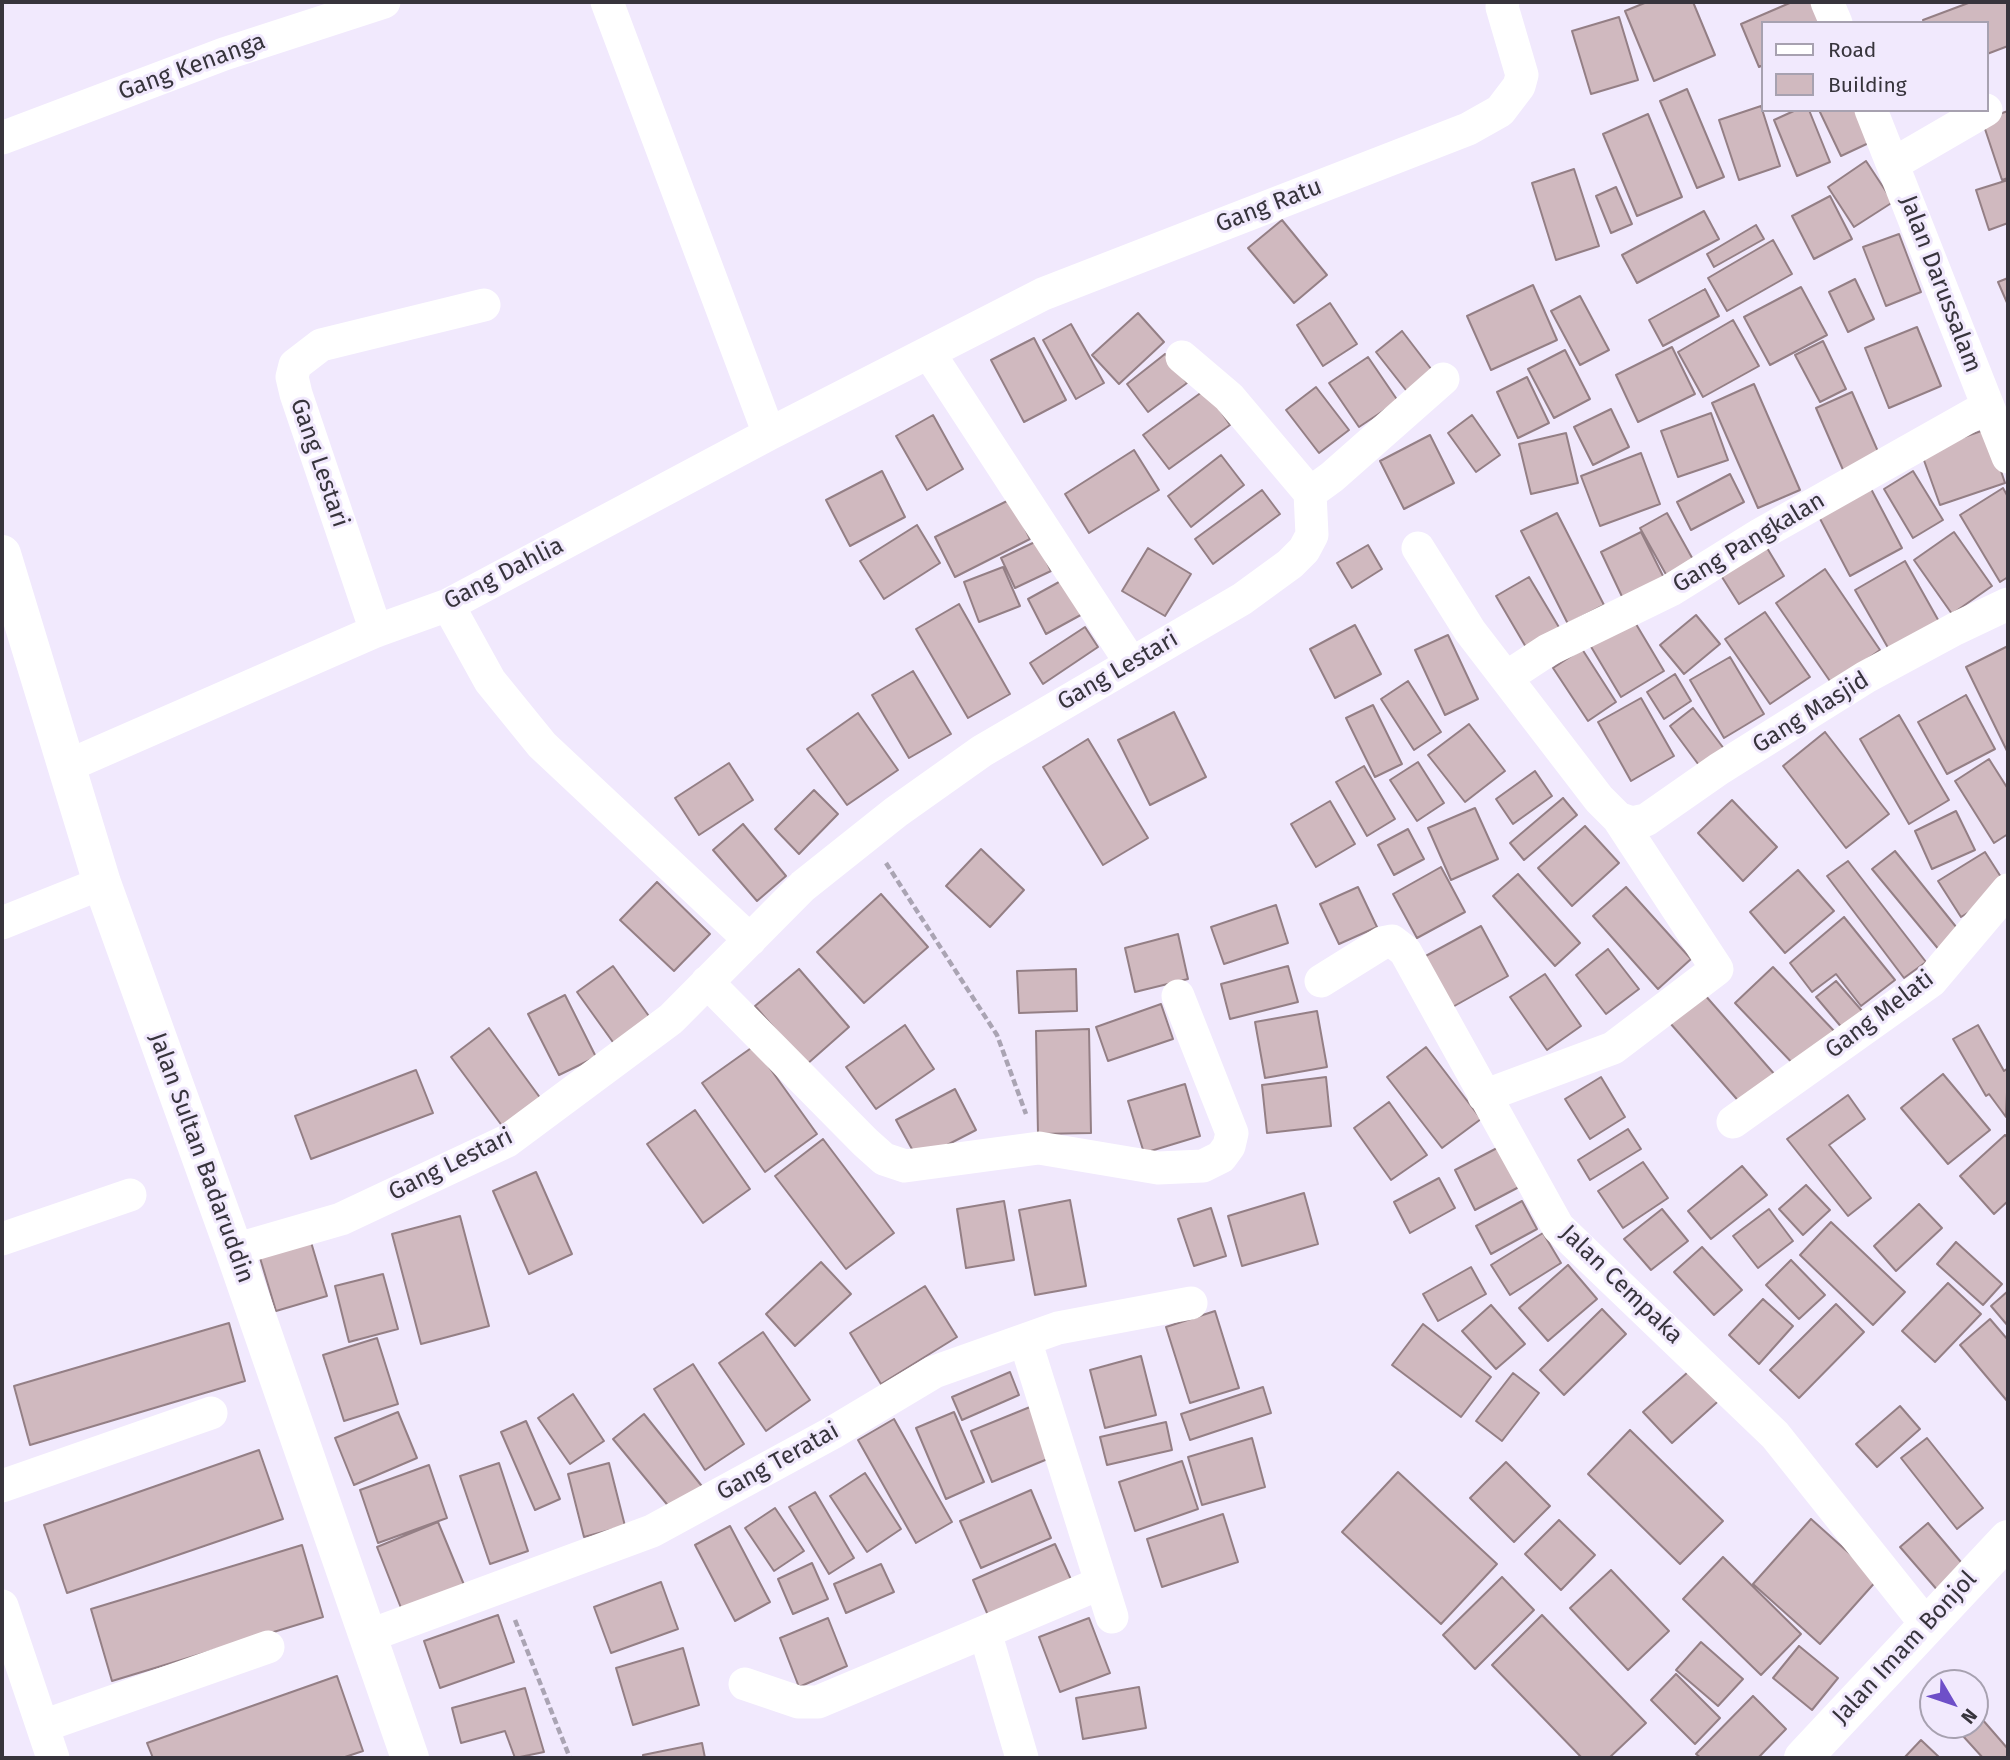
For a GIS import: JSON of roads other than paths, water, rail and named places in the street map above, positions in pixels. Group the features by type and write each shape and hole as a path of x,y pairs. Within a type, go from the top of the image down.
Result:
{"main road":[{"name":"Jalan Sultan Badaruddin","path":"2,554 102,883 234,1250 410,1758"},
{"name":"Jalan Imam Bonjol","path":"1803,1758 1927,1624 2005,1550"}],"street":[{"name":"Gang Kenanga","path":"2,138 224,54 384,2"},
{"path":"607,2 769,435"},
{"name":"Gang Ratu","path":"929,353 1044,295 1468,129 1500,111 1513,98 1522,75 1502,7 1503,2"},
{"path":"1827,2 1835,21"},
{"path":"1989,109 2008,98"},
{"name":"Jalan Darussalam","path":"1872,112 2008,457"},
{"path":"1893,163 1983,112"},
{"name":"Gang Lestari","path":"376,631 296,394 292,377 295,365 321,345 485,305"},
{"path":"929,353 1130,663"},
{"name":"Gang Dahlia","path":"65,767 376,631 448,605 929,353"},
{"path":"1182,357 1228,397 1310,493 1332,477 1443,379"},
{"name":"Gang Pangkalan","path":"1507,677 1548,650 1671,590 1761,534 1989,406"},
{"name":"Gang Lestari","path":"234,1250 341,1219 507,1141 671,1018 803,886 982,751 1242,599 1290,564 1304,550 1312,535 1310,493"},
{"path":"1418,548 1470,631 1599,799 1618,818 1717,969 1613,1048 1484,1096"},
{"name":"Gang Masjid","path":"1618,818 1632,823 1646,820 1719,769 1867,677 1955,629 2008,604"},
{"path":"448,605 490,681 542,745 750,940"},
{"path":"2,923 102,883"},
{"name":"Gang Melati","path":"1734,1122 1931,981 2008,890"},
{"name":"Jalan Cempaka","path":"1321,981 1382,943 1397,944 1405,951 1558,1227 1775,1435 1927,1624"},
{"path":"707,982 884,1159 905,1166 921,1166 1039,1148 1157,1168 1203,1166 1221,1157 1229,1146 1232,1133 1178,996"},
{"path":"2,1239 130,1195"},
{"name":"Gang Teratai","path":"368,1636 652,1531 832,1433 934,1372 1058,1328 1191,1303"},
{"path":"1025,1340 1112,1617"},
{"path":"2,1486 211,1413"},
{"path":"745,1684 798,1702 818,1702 1101,1583"},
{"path":"2,1605 53,1758"},
{"path":"985,1632 1022,1758"},
{"path":"43,1726 268,1647"}]}
